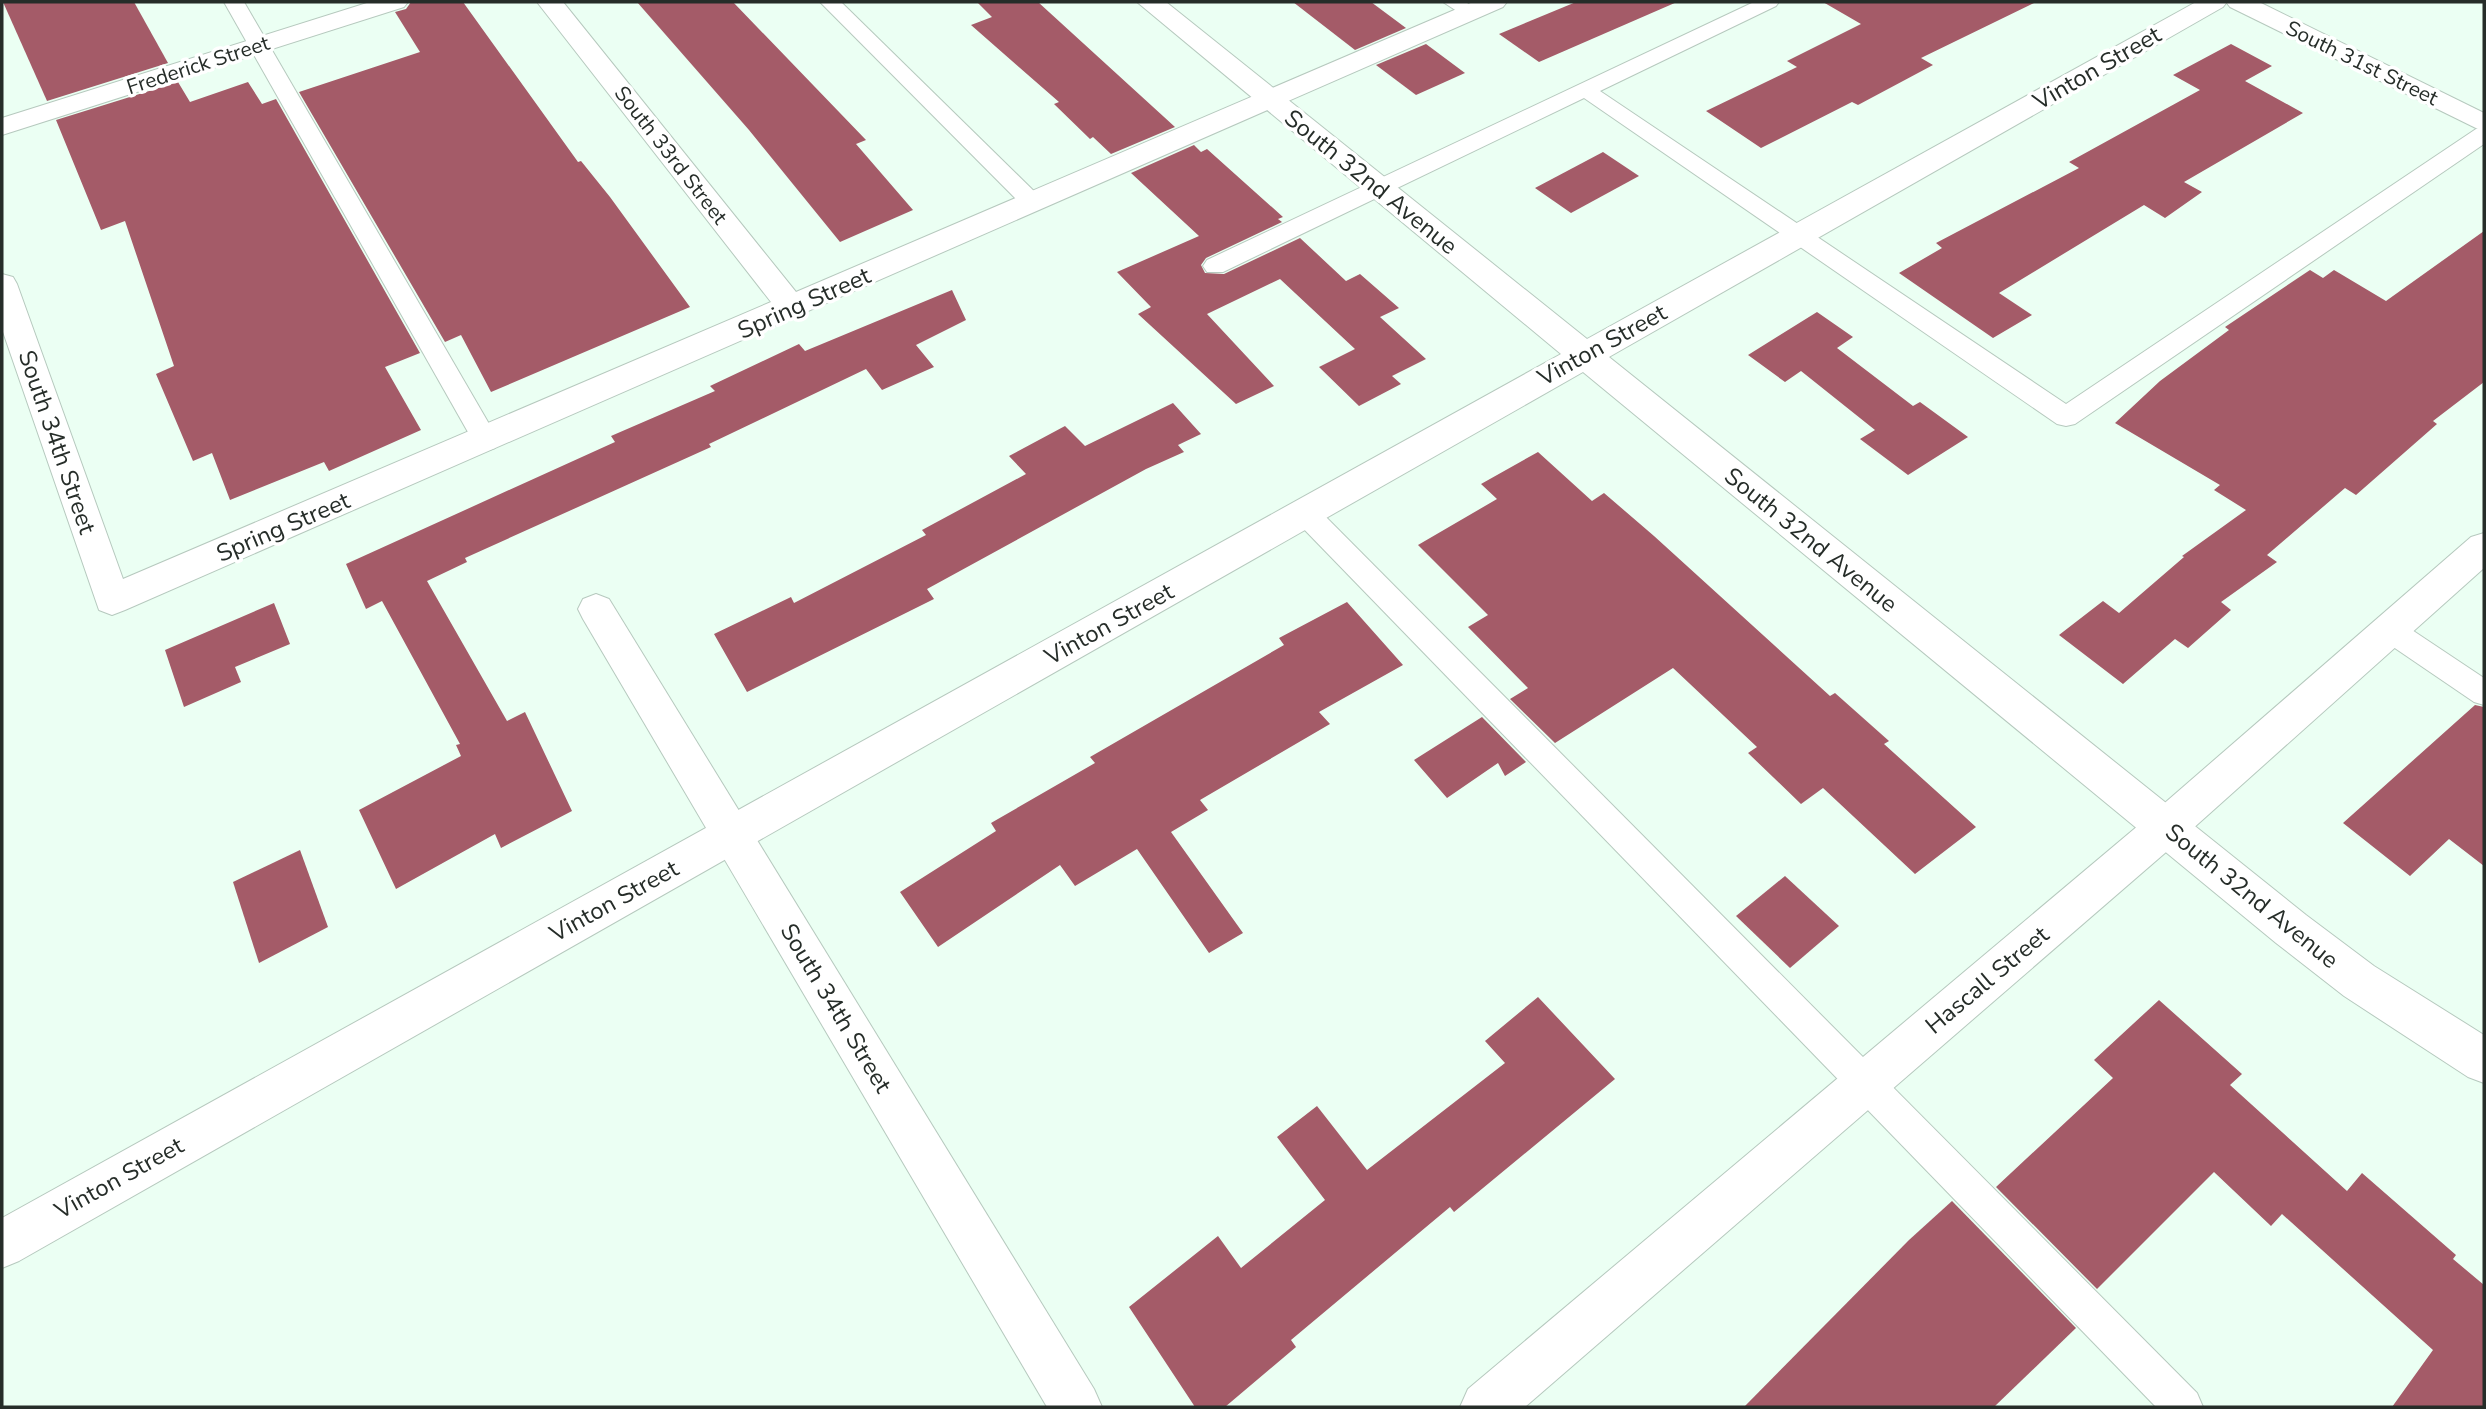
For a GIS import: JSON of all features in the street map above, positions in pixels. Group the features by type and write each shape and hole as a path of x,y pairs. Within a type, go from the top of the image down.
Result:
{"street":[{"name":"Frederick Street","path":"2,127 395,2"},
{"name":"South 33rd Street","path":"550,2 792,308"},
{"name":"South 32nd Avenue","path":"1150,2 1376,188 2359,981 2484,1061"},
{"name":"Vinton Street","path":"2,1244 2214,2"},
{"name":"South 31st Street","path":"2239,2 2484,124"},
{"name":"Spring Street","path":"112,600 486,441 1271,100 1472,5"},
{"name":"South 34th Street","path":"2,284 112,600"},
{"name":"Hascall Street","path":"1486,1407 2166,827 2484,547"},
{"name":"South 34th Street","path":"596,608 1076,1407"}],"lane":[{"path":"234,2 486,441"},
{"path":"830,2 1033,203"},
{"path":"1215,266 1769,2"},
{"path":"1584,89 2066,417 2484,134"},
{"path":"1306,514 2183,1407"},
{"path":"2390,630 2484,693"}],"building":[{"path":"3,2 134,2 168,63 47,101"},
{"path":"411,2 463,2 578,162 581,161 610,197 690,307 491,392 461,335 445,342 299,92 420,52 395,12 406,9"},
{"path":"637,2 733,2 866,140 856,144 913,210 840,242 749,130"},
{"path":"977,2 1038,2 1175,127 1111,154 1093,137 1090,139 1054,104 1059,102 971,25 992,17"},
{"path":"1293,2 1371,2 1406,28 1355,50"},
{"path":"1576,2 1677,2 1539,62 1499,34"},
{"path":"1823,2 2036,2 1921,58 1933,65 1858,105 1852,102 1761,148 1706,111 1797,67 1787,61 1861,24"},
{"path":"1426,44 1465,73 1416,95 1376,65"},
{"path":"2231,44 2272,66 2245,81 2303,113 2184,182 2202,192 2165,218 2144,205 1999,293 2032,315 1993,338 1899,273 1942,248 1936,243 2079,168 2069,162 2200,90 2173,75"},
{"path":"178,82 190,102 248,82 262,104 276,99 420,353 385,367 421,430 329,471 324,462 230,500 212,453 193,461 156,374 174,366 125,221 101,230 56,120"},
{"path":"1194,145 1201,152 1207,149 1283,217 1278,219 1282,222 1206,258 1201,265 1205,273 1224,274 1300,238 1346,281 1360,274 1399,308 1380,317 1426,359 1392,376 1401,384 1359,406 1319,367 1355,349 1280,279 1207,314 1274,386 1236,404 1138,314 1151,307 1117,272 1199,236 1131,173"},
{"path":"1603,152 1639,176 1571,213 1535,188"},
{"path":"2484,231 2484,382 2433,421 2437,424 2356,495 2345,488 2267,555 2277,562 2221,602 2231,610 2188,648 2175,639 2123,684 2059,635 2103,601 2119,613 2184,557 2182,556 2246,510 2214,490 2220,485 2115,423 2160,381 2229,330 2225,327 2310,270 2323,278 2334,270 2386,301"},
{"path":"952,290 966,320 916,345 934,367 882,390 866,369 709,444 711,447 465,558 467,562 427,581 507,721 525,712 572,811 501,848 495,834 396,889 359,810 461,756 456,745 460,744 382,601 366,609 346,564 615,442 611,436 715,391 710,386 799,344 805,351"},
{"path":"1817,312 1853,337 1837,348 1913,406 1920,402 1968,437 1908,475 1860,439 1875,430 1801,371 1785,382 1748,355"},
{"path":"1173,403 1201,434 1178,445 1184,452 1146,469 927,589 934,599 747,692 714,634 791,597 794,603 926,535 922,530 1026,474 1009,456 1065,426 1085,446"},
{"path":"1538,452 1592,501 1604,493 1830,696 1835,693 1889,741 1884,744 1976,827 1915,874 1823,788 1801,804 1748,753 1757,747 1673,668 1555,743 1510,699 1528,688 1468,627 1488,615 1418,545 1497,499 1481,484"},
{"path":"1347,602 1403,665 1319,712 1330,724 1200,800 1208,810 1171,832 1243,933 1209,953 1137,849 1075,886 1060,865 938,947 900,892 996,831 991,823 1095,763 1090,757 1284,645 1279,638"},
{"path":"274,603 290,644 235,667 241,682 184,707 165,650"},
{"path":"2475,705 2484,707 2484,866 2449,839 2410,876 2343,823"},
{"path":"1482,717 1526,762 1505,776 1498,763 1447,798 1414,760"},
{"path":"300,850 328,927 259,963 233,882"},
{"path":"1785,876 1839,926 1790,968 1736,916"},
{"path":"1538,997 1615,1079 1454,1212 1450,1207 1291,1340 1296,1347 1225,1407 1195,1407 1129,1307 1218,1236 1241,1268 1325,1200 1277,1137 1317,1106 1367,1170 1505,1063 1485,1041"},
{"path":"2159,1000 2242,1074 2230,1085 2347,1191 2362,1173 2456,1255 2453,1259 2484,1285 2484,1407 2392,1407 2433,1350 2282,1214 2271,1226 2214,1172 2097,1289 1996,1187 2113,1078 2094,1060"},
{"path":"1952,1201 2076,1328 1994,1407 1744,1407 1909,1240"}]}
